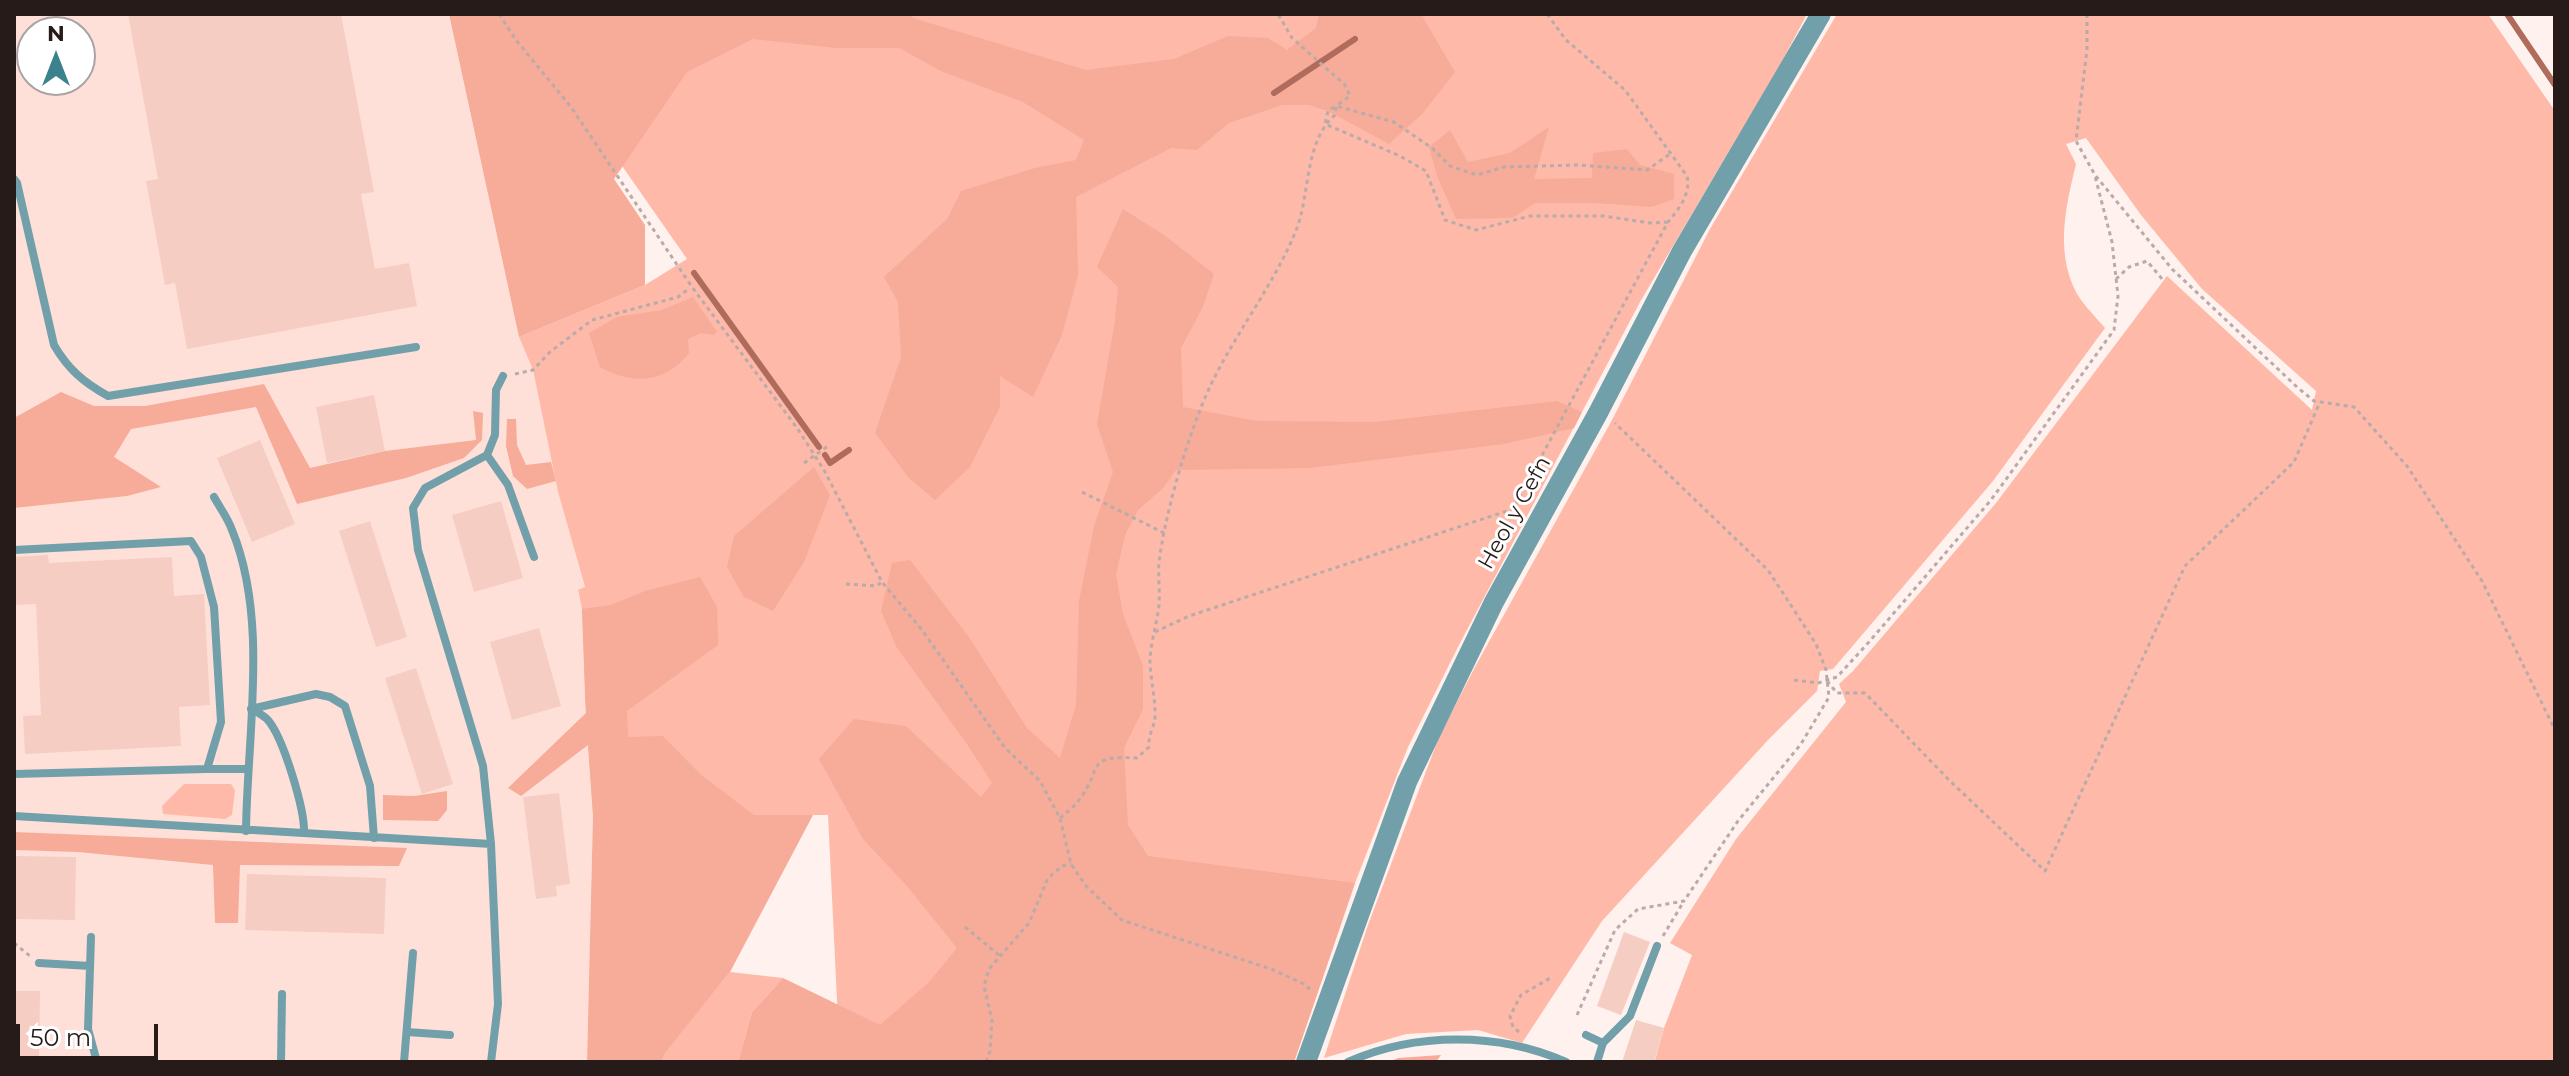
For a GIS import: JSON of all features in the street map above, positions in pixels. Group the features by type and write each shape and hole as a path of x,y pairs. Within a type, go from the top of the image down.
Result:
{"street":[{"name":"Heol y Cefn","path":"1306,1062 1407,782 1494,602 1598,413 1682,251 1821,14"}],"lane":[{"path":"14,179 54,345 65,365 82,381 108,396 416,347"},
{"path":"491,1062 498,1004 491,844 483,766 418,550 413,508 425,488 487,455 495,435 496,390 503,376"},
{"path":"487,455 508,485 534,557"},
{"path":"214,497 232,529 246,576 253,624 246,831"},
{"path":"14,550 191,541 201,557 214,607 221,722 207,769"},
{"path":"251,709 316,694 330,697 345,706 370,786 374,838"},
{"path":"251,709 266,718 275,731 301,805 304,833"},
{"path":"14,774 247,769"},
{"path":"14,816 491,844"},
{"path":"91,937 88,1029 97,1062"},
{"path":"1597,1062 1603,1043 1630,1016 1657,946"},
{"path":"404,1062 413,953"},
{"path":"39,963 90,966"},
{"path":"281,1062 282,994"},
{"path":"407,1032 450,1035"},
{"path":"1586,1035 1603,1043"},
{"path":"1348,1062 1385,1048 1440,1040 1500,1043 1551,1055 1566,1062"}],"path":[{"path":"499,14 516,40 578,116 692,287 815,455 882,582 931,642 1005,748 1040,781 1060,818 1071,864 1086,886 1122,920 1271,969 1304,984 1317,996 1330,1001"},
{"path":"1060,818 1080,799 1096,764 1111,757 1137,758 1149,747 1148,732 1156,714 1150,667 1159,602 1159,565 1164,533 1200,409 1295,232 1314,151 1328,111 1350,96 1345,85 1292,38 1278,14"},
{"path":"1155,632 1189,616 1513,509 1689,186 1687,176 1625,90 1566,40 1547,14"},
{"path":"2087,14 2087,49 2076,141 2095,175 2172,269 2317,402 2354,407 2407,466 2482,581 2555,730"},
{"path":"1336,106 1394,122 1432,148 1450,166 1477,175 1504,167 1578,165 1647,170 1670,154"},
{"path":"1325,124 1335,115 1336,106"},
{"path":"1325,124 1400,156 1426,171 1445,220 1476,230 1530,216 1604,216 1650,223 1668,222"},
{"path":"1794,680 1827,681 1837,677 1869,642 1991,500 2114,330 2118,296 2112,242 2095,175"},
{"path":"2116,279 2129,267 2147,261 2163,280"},
{"path":"503,376 533,370 550,352 592,320 678,297 692,287"},
{"path":"1827,681 1837,693 1865,693 1950,781 2045,871 2185,566 2294,462 2317,402"},
{"path":"1598,413 1612,421 1768,570 1816,644 1826,670 1829,697 1801,744 1738,821 1657,946"},
{"path":"804,463 828,446"},
{"path":"1082,492 1164,533"},
{"path":"846,584 876,586 882,582"},
{"path":"986,1062 990,1051 992,1020 984,986 989,969 1029,923 1048,878 1062,866 1071,864"},
{"path":"1577,1015 1615,930 1638,909 1684,901"},
{"path":"965,927 1000,956"},
{"path":"14,943 39,963"},
{"path":"1551,1055 1513,1027 1510,1016 1521,995 1552,977"}],"shaded area":[{"path":"14,14 449,14 519,337 533,370 558,492 585,588 578,591 582,609 593,815 587,1062 14,1062"},
{"path":"449,14 911,14 913,18 1086,70 1174,59 1228,36 1268,38 1287,50 1316,28 1319,14 1421,14 1455,72 1423,113 1389,144 1328,111 1309,105 1282,105 1229,123 1197,150 1171,148 1076,197 1078,275 1062,335 1033,397 1000,376 1000,407 970,467 935,500 909,478 875,433 901,357 898,302 884,277 947,219 961,191 1035,168 1076,160 1084,140 1023,102 941,71 899,48 836,48 753,39 687,72 614,179 645,225 645,285 519,337"},
{"path":"692,14 1807,14 1640,302 1408,747 1355,883 1294,1062 840,1062 828,815 593,815 582,609 578,590 585,587 558,492 533,370 519,337 645,285 687,259 583,110"},
{"path":"1837,14 2488,14 2555,111 2555,1062 1655,1060 1692,955 1670,943 1736,839 1846,702 1839,684 1996,503 2167,276 2312,410 2316,391 2202,289 2141,215 2086,138 2066,144 2076,164 2064,226 2065,258 2077,293 2105,328 1993,481 1833,669 1820,671 1817,691 1602,921 1522,1043 1478,1030 1406,1034 1324,1058 1368,925 1439,737 1612,420 1710,229"},
{"path":"1549,127 1534,179 1592,178 1593,153 1627,149 1640,165 1674,174 1674,199 1651,207 1535,203 1512,218 1456,219 1437,176 1429,147 1450,130 1468,162 1510,153"},
{"path":"1123,209 1164,235 1214,274 1202,309 1181,348 1183,407 1257,421 1375,422 1557,401 1582,412 1574,428 1504,444 1310,468 1176,470 1163,488 1138,510 1125,535 1116,574 1123,614 1143,666 1143,709 1124,748 1128,825 1148,856 1355,883 1294,1062 738,1062 752,1012 783,978 880,1025 929,982 957,948 907,886 863,839 819,759 854,719 906,726 981,797 992,783 897,648 881,611 892,563 910,560 968,636 1027,728 1060,758 1076,705 1079,601 1094,526 1113,472 1097,424 1118,287 1097,267"},
{"path":"693,297 717,332 713,335 701,333 688,339 689,353 680,363 659,376 636,379 600,367 589,333 617,317 662,310"},
{"path":"264,384 310,468 385,451 476,440 473,411 483,413 482,440 464,458 406,478 297,504 256,407 131,429 114,457 161,487 127,496 14,508 14,418 61,392 94,406 145,406"},
{"path":"507,419 516,419 517,445 526,465 551,462 556,481 527,489 513,476 506,446"},
{"path":"814,467 830,495 804,562 773,611 744,597 727,567 734,536"},
{"path":"700,577 717,607 718,645 627,711 628,737 663,736 701,775 754,815 813,815 730,972 664,1054 662,1062 587,1062 593,815 588,745 521,796 508,788 586,713 582,609 611,605 645,591"},
{"path":"184,784 231,784 235,790 232,815 225,819 163,814 162,806"},
{"path":"447,791 447,810 438,821 383,820 383,795 414,796"},
{"path":"14,832 407,848 399,866 240,865 238,923 215,923 213,865 78,852 16,850"},
{"path":"730,972 783,978 752,1012 738,1062 662,1062 663,1054"},
{"path":"1441,1055 1436,1062 1389,1062 1398,1058"}],"building":[{"path":"128,14 341,14 374,192 361,194 375,269 409,263 417,306 187,349 175,283 165,285 146,181 158,179"},
{"path":"374,395 385,451 327,463 316,407"},
{"path":"260,440 295,524 252,542 217,458"},
{"path":"501,501 523,578 474,592 452,515"},
{"path":"370,521 407,637 376,647 339,531"},
{"path":"48,555 49,563 172,557 174,596 204,594 210,705 179,707 181,746 25,754 23,716 41,715 36,604 16,605 14,557"},
{"path":"539,628 561,706 512,720 490,642"},
{"path":"416,668 453,784 422,794 385,678"},
{"path":"559,793 570,884 556,886 557,896 536,899 523,797"},
{"path":"14,856 76,857 75,920 14,919"},
{"path":"247,874 386,878 384,934 245,930"},
{"path":"1624,932 1650,942 1621,1015 1597,1006"},
{"path":"14,991 40,991 39,1062 14,1062"},
{"path":"1636,1020 1664,1028 1654,1062 1622,1062"}],"waterway":[{"path":"2507,14 2555,85"},
{"path":"1274,93 1355,39"},
{"path":"694,273 819,447"},
{"path":"825,455 830,463 849,450"}]}
